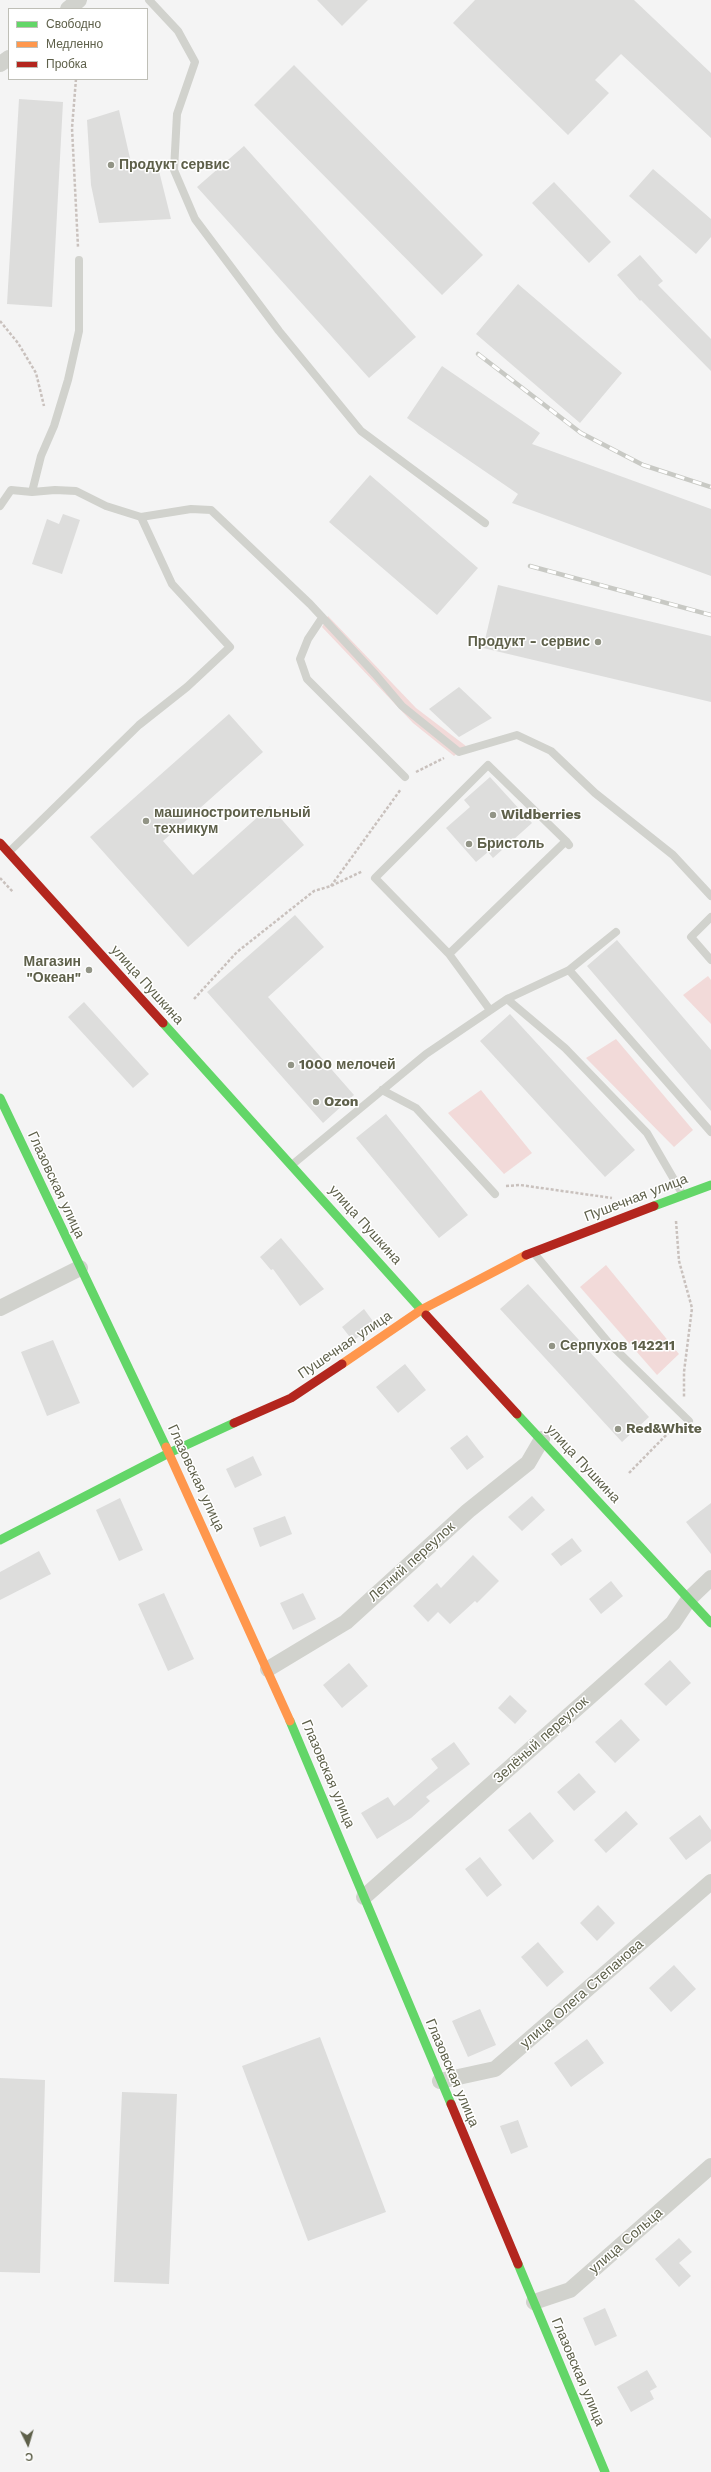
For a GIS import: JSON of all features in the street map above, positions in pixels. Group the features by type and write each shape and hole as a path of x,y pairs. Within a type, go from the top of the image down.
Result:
{"street":[{"path":"69,8 79,0"},
{"name":"улица Пушкина","path":"0,843 292,1164 421,1310 711,1623"},
{"name":"Глазовская улица","path":"0,1098 169,1453 268,1669 605,2472"},
{"name":"Пушечная улица","path":"0,1540 169,1453 291,1398 421,1310 532,1252 711,1185"},
{"path":"0,1308 80,1268"},
{"name":"Летний переулок","path":"268,1669 346,1622 468,1511 528,1463 542,1439"},
{"name":"Зелёный переулок","path":"364,1896 673,1623 689,1599 711,1578"},
{"name":"улица Олега Степанова","path":"440,2081 495,2069 711,1882"},
{"name":"улица Сольца","path":"534,2302 570,2290 711,2166"}],"lane":[{"path":"149,0 178,31 195,62 177,114 174,170 195,219 279,331 361,431 485,523"},
{"path":"32,492 41,456 68,380 80,331 79,260"},
{"path":"0,506 11,490 32,492 55,490 76,491 106,506 141,517 191,509 211,510 322,618 375,674 402,706 459,752 517,735 551,751 595,793 673,855 711,896"},
{"path":"9,852 139,726 187,688 230,647 213,626 172,584 141,517"},
{"path":"322,618 308,639 300,659 307,679 405,777"},
{"path":"448,954 568,843 488,765 375,878 448,954 490,1010"},
{"path":"711,917 690,937 711,960"},
{"path":"292,1164 382,1090 387,1081 507,999 569,970 616,932"},
{"path":"569,970 711,1132"},
{"path":"507,999 565,1048 647,1133 683,1195"},
{"path":"382,1090 416,1108 493,1191"},
{"path":"532,1252 608,1342 686,1419"}],"path":[{"path":"0,321 18,343 36,373 46,410"},
{"path":"331,886 399,793 405,777 459,752"},
{"path":"194,999 237,952 314,891 331,886 367,869"},
{"path":"0,878 13,892"},
{"path":"493,1191 520,1185 618,1199"},
{"path":"629,1472 686,1419 684,1372 692,1308 679,1261 676,1224 683,1195"}],"shaded area":[{"path":"328,616 416,708 466,746 454,756 413,723 322,627"},
{"path":"708,976 711,980 711,1024 683,995"},
{"path":"616,1039 693,1130 674,1147 586,1058"},
{"path":"481,1090 532,1153 504,1174 448,1113"},
{"path":"606,1265 679,1354 657,1375 580,1287"}],"building":[{"path":"317,0 368,0 342,26"},
{"path":"475,0 634,0 711,73 711,138 621,54 595,80 609,93 568,135 453,23"},
{"path":"294,65 483,255 442,295 254,105"},
{"path":"19,99 63,102 52,307 7,304"},
{"name":"Продукт сервис","path":"119,110 132,167 157,163 171,219 99,223 91,185 87,120"},
{"path":"244,146 416,337 369,378 197,187"},
{"path":"653,169 711,219 711,237 696,254 629,196"},
{"path":"554,182 611,242 589,263 532,203"},
{"path":"640,255 663,281 658,285 711,339 711,371 641,300 640,301 617,275"},
{"path":"518,284 622,373 580,423 476,334"},
{"path":"442,366 540,433 532,444 711,509 711,576 512,503 518,494 407,418"},
{"path":"370,475 478,568 437,615 329,522"},
{"path":"63,514 80,520 62,574 32,564 47,519 59,524"},
{"name":"Продукт - сервис","path":"498,585 711,636 711,702 483,648"},
{"path":"459,687 492,718 459,737 429,709"},
{"name":"машиностроительный техникум","path":"229,714 263,752 163,841 193,875 270,806 304,845 188,947 90,837"},
{"name":"Wildberries","path":"490,777 532,823 493,858 488,852 476,862 446,828 470,807 464,800"},
{"path":"295,915 324,947 268,997 354,1095 323,1123 207,992"},
{"path":"617,940 711,1050 711,1111 587,966"},
{"path":"84,1002 149,1074 133,1088 68,1017"},
{"path":"510,1014 635,1150 605,1177 480,1041"},
{"path":"386,1114 468,1215 439,1238 356,1138"},
{"path":"281,1238 324,1289 300,1306 273,1269 271,1270 260,1257"},
{"path":"528,1284 649,1417 622,1442 500,1309"},
{"path":"364,1309 375,1324 353,1341 342,1327"},
{"path":"53,1340 80,1403 47,1416 21,1352"},
{"path":"405,1364 426,1390 398,1413 376,1387"},
{"path":"467,1435 484,1457 467,1470 450,1448"},
{"path":"253,1456 262,1475 235,1488 226,1469"},
{"path":"532,1496 545,1510 522,1531 508,1517"},
{"path":"120,1498 143,1550 119,1561 96,1510"},
{"path":"711,1503 711,1554 686,1522"},
{"path":"285,1516 292,1534 260,1547 253,1528"},
{"path":"572,1538 582,1551 561,1566 551,1554"},
{"path":"39,1551 51,1574 0,1600 0,1572"},
{"path":"473,1555 499,1581 477,1603 475,1601 450,1624 438,1612 428,1622 413,1606 437,1583 441,1588"},
{"path":"611,1581 623,1596 601,1614 589,1599"},
{"path":"164,1593 194,1659 168,1671 138,1604"},
{"path":"303,1593 316,1619 293,1630 280,1603"},
{"path":"670,1660 691,1683 666,1706 644,1684"},
{"path":"349,1663 368,1686 342,1708 323,1685"},
{"path":"510,1695 527,1711 515,1724 498,1708"},
{"path":"621,1719 640,1740 615,1763 595,1742"},
{"path":"454,1742 470,1764 426,1797 430,1801 411,1818 377,1839 361,1813 388,1797 394,1806 438,1768 431,1759"},
{"path":"579,1773 596,1792 574,1811 557,1792"},
{"path":"626,1811 638,1824 606,1853 594,1840"},
{"path":"530,1812 554,1841 533,1860 508,1830"},
{"path":"700,1815 711,1830 711,1841 686,1860 669,1838"},
{"path":"480,1857 502,1885 487,1897 465,1869"},
{"path":"598,1905 615,1923 597,1941 580,1923"},
{"path":"538,1942 564,1972 547,1987 521,1957"},
{"path":"674,1965 696,1989 671,2012 649,1988"},
{"path":"480,2009 496,2045 468,2057 452,2021"},
{"path":"320,2037 386,2212 308,2241 242,2066"},
{"path":"587,2039 604,2063 571,2087 554,2063"},
{"path":"0,2078 45,2080 40,2273 0,2272"},
{"path":"122,2092 177,2094 169,2284 114,2282"},
{"path":"518,2120 528,2147 511,2154 500,2126"},
{"path":"679,2238 692,2252 679,2263 691,2276 679,2287 655,2259"},
{"path":"605,2308 617,2336 595,2346 583,2318"},
{"path":"647,2370 657,2387 650,2391 654,2399 631,2412 617,2387"}],"railway":[{"path":"478,354 581,433 643,465 711,487"},
{"path":"530,566 711,615"}],"traffic: fast":[{"path":"163,1023 426,1315"},
{"path":"0,1098 166,1447"},
{"path":"654,1206 711,1185"},
{"path":"517,1414 711,1623"},
{"path":"0,1540 169,1453 234,1423"},
{"path":"290,1721 451,2104"},
{"path":"518,2264 605,2472"}],"traffic: slow":[{"path":"342,1364 421,1310 526,1255"},
{"path":"166,1447 290,1721"}],"traffic: jam":[{"path":"0,843 163,1023"},
{"path":"526,1255 654,1206"},
{"path":"426,1315 517,1414"},
{"path":"234,1423 291,1398 342,1364"},
{"path":"451,2104 518,2264"}],"place":[{"name":"Продукт сервис","path":"111,165"},
{"name":"Продукт - сервис","path":"598,642"},
{"name":"Wildberries","path":"493,815"},
{"name":"машиностроительный техникум","path":"146,821"},
{"name":"Бристоль","path":"469,844"},
{"name":"Магазин \"Океан\"","path":"89,970"},
{"name":"1000 мелочей","path":"291,1065"},
{"name":"Ozon","path":"316,1102"},
{"name":"Серпухов 142211","path":"552,1346"},
{"name":"Red&White","path":"618,1429"}]}
